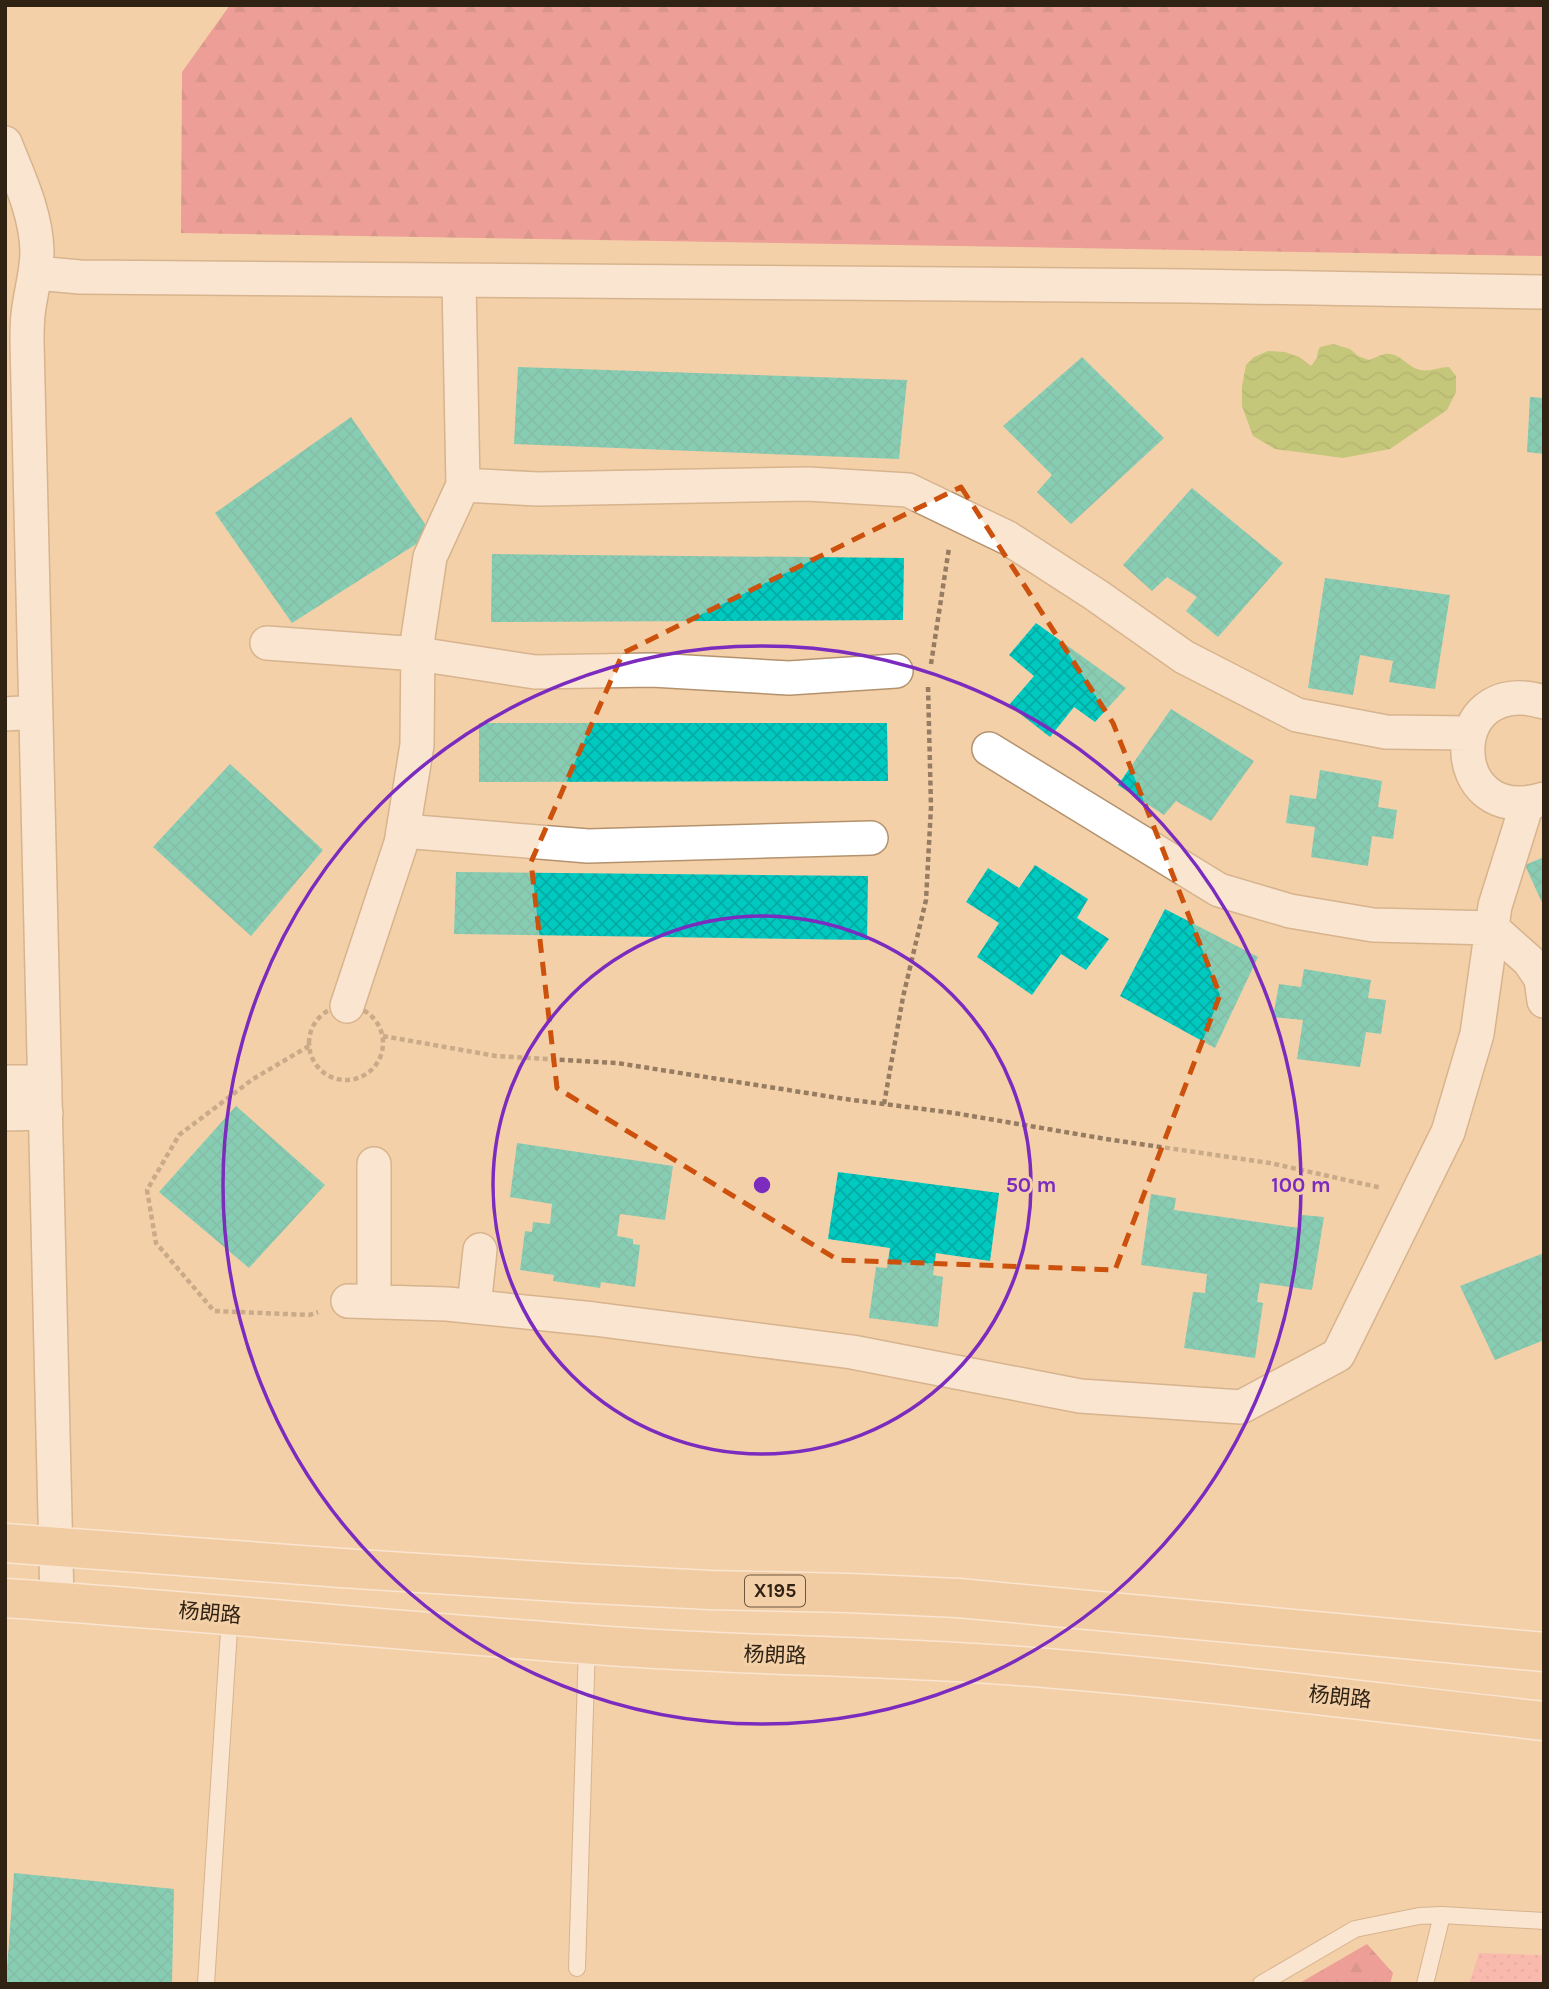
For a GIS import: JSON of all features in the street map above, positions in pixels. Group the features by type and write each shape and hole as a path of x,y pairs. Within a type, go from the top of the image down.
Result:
{"main road":[{"name":"X195","path":"5,1543 574,1583 958,1598 1544,1652"},
{"name":"杨朗路","path":"5,1598 587,1644 1024,1666 1335,1696 1544,1721"}],"street":[{"path":"5,143 31,209 36,231 36,273 28,316 27,342 21,713 45,1097 57,1601"},
{"path":"36,273 80,277 1189,286 1544,292"},
{"path":"347,1006 401,843 417,745 418,637 430,557 463,485 459,281"},
{"path":"463,485 538,489 808,484 908,490 1008,538 1184,657 1297,715 1386,732 1469,733"},
{"path":"267,643 418,654 534,672 652,670 789,678 896,671"},
{"path":"374,1164 361,1301 474,1307 594,1319 852,1352 1080,1396 1241,1407 1338,1355 1448,1132 1477,1034 1495,906 1536,801 1509,803 1492,796 1479,784 1470,768 1466,751 1469,733 1478,717 1491,705 1508,698 1526,697 1544,702"},
{"path":"989,749 1219,890 1290,911 1373,925 1492,928 1529,961 1541,979 1544,1002"},
{"path":"403,831 588,846 871,838"},
{"path":"5,1082 45,1097"},
{"path":"5,1114 45,1097"},
{"path":"474,1307 480,1250"}],"lane":[{"path":"206,1984 230,1615"},
{"path":"577,1968 587,1644"},
{"path":"1261,1984 1355,1929 1419,1916 1442,1915 1544,1921"},
{"path":"1425,1984 1442,1915"}],"path":[{"path":"930,671 955,512"},
{"path":"884,1104 902,997 926,901 931,807 928,684"},
{"path":"383,1036 496,1056 617,1063 1270,1163 1415,1198"},
{"path":"309,1046 253,1079 179,1135 148,1190 153,1230 156,1243 214,1311 309,1315 361,1301"}],"highlighted area":[{"path":"961,487 1113,723 1220,995 1115,1270 838,1260 557,1088 531,862 623,653"}],"shaded area":[{"path":"1479,1953 1544,1955 1544,1984 1469,1984"}],"green space":[{"path":"230,5 1544,5 1544,256 181,233 182,72"},
{"path":"1367,1944 1393,1973 1390,1984 1298,1984"}],"water":[{"path":"1333,344 1350,349 1369,360 1390,354 1421,370 1449,367 1456,376 1456,392 1447,410 1390,449 1343,458 1275,449 1253,436 1242,406 1246,365 1254,357 1268,351 1285,352 1299,357 1311,366 1320,347"}],"building":[{"path":"1082,357 1164,438 1071,524 1037,492 1052,475 1003,426"},
{"path":"518,367 907,380 899,459 514,444"},
{"path":"1530,397 1544,398 1544,454 1527,452"},
{"path":"351,417 432,534 292,623 215,513"},
{"path":"1192,488 1283,563 1218,637 1186,611 1197,597 1167,577 1152,591 1123,565"},
{"path":"492,554 904,558 903,620 491,622"},
{"path":"1325,578 1450,595 1435,689 1389,682 1393,661 1360,655 1353,695 1308,688"},
{"path":"1036,623 1126,688 1095,722 1074,707 1050,737 1009,705 1034,676 1009,655"},
{"path":"1171,709 1254,761 1211,821 1176,801 1164,815 1118,785"},
{"path":"479,723 887,723 888,781 479,782"},
{"path":"230,764 323,850 251,936 153,847"},
{"path":"1320,770 1382,781 1378,807 1397,810 1393,839 1372,836 1368,866 1311,857 1315,827 1286,823 1290,795 1316,799"},
{"path":"1544,857 1544,907 1525,865"},
{"path":"1035,865 1088,899 1077,918 1109,939 1086,970 1061,954 1032,995 977,957 999,923 966,902 988,868 1019,888"},
{"path":"456,872 868,876 867,940 454,934"},
{"path":"1165,909 1258,957 1215,1048 1120,996"},
{"path":"1304,969 1371,980 1368,998 1386,1000 1381,1034 1366,1032 1360,1067 1297,1059 1303,1020 1273,1017 1279,984 1301,987"},
{"path":"236,1106 325,1185 249,1268 159,1192"},
{"path":"517,1143 673,1166 665,1220 620,1214 617,1236 633,1239 633,1244 640,1245 635,1287 601,1282 600,1288 553,1281 554,1275 520,1270 525,1231 532,1232 533,1222 550,1224 552,1204 510,1197"},
{"path":"838,1172 999,1193 990,1261 936,1253 933,1275 943,1277 938,1327 869,1318 876,1267 887,1268 890,1248 828,1239"},
{"path":"1151,1194 1176,1198 1174,1210 1299,1228 1302,1215 1324,1217 1312,1290 1260,1283 1257,1302 1263,1303 1255,1358 1184,1348 1193,1292 1205,1293 1207,1274 1141,1265"},
{"path":"1544,1253 1544,1340 1495,1360 1460,1286"},
{"path":"14,1873 174,1889 172,1984 6,1984"}]}
